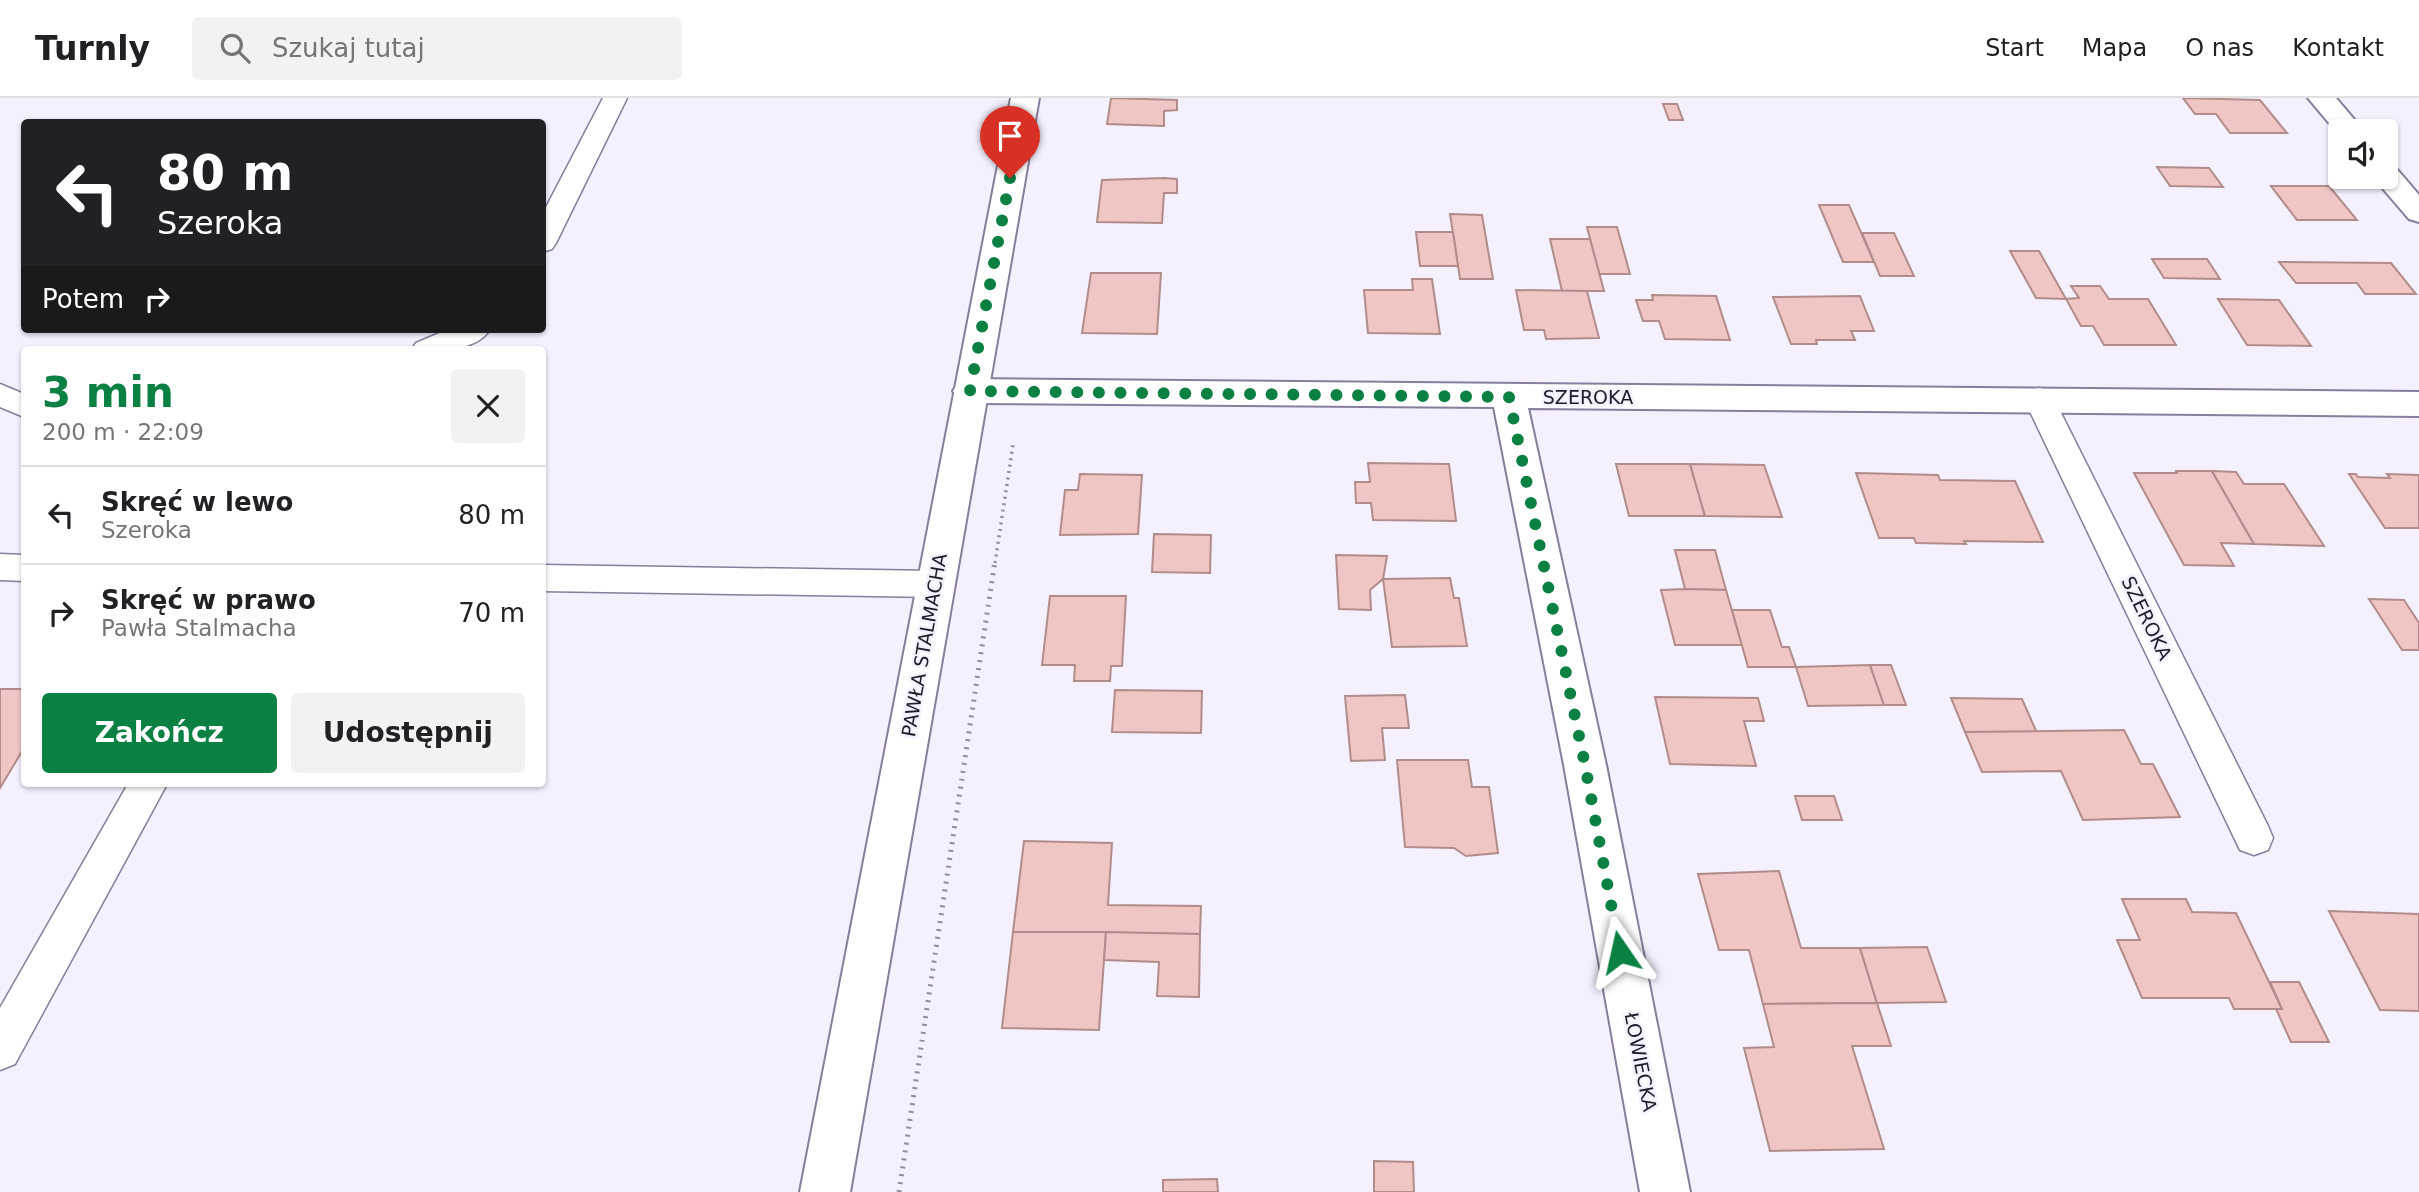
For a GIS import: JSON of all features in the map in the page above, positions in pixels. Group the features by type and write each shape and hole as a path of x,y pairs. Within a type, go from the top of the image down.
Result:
{"street":[{"name":"PAWŁA STALMACHA","path":"825,1192 1025,98"},
{"path":"2322,98 2340,119"},
{"path":"2398,188 2419,212"},
{"name":"SZEROKA","path":"970,391 2419,404"},
{"name":"ŁOWIECKA","path":"1509,397 1585,765 1665,1192"}],"lane":[{"path":"546,235 615,98"},
{"path":"436,346 466,333"},
{"path":"0,383 21,381"},
{"path":"0,395 21,405"},
{"name":"SZEROKA","path":"2039,399 2254,838"},
{"path":"0,567 21,568"},
{"path":"546,578 851,585 936,584"},
{"path":"0,1049 146,787"}],"path":[{"path":"899,1192 1022,390"}],"building":[{"path":"1111,98 1177,100 1177,110 1164,111 1164,126 1107,124"},
{"path":"2183,98 2260,100 2287,133 2230,133 2216,114 2195,114"},
{"path":"1663,104 1677,104 1683,120 1669,120"},
{"path":"2157,167 2209,168 2223,187 2170,186"},
{"path":"1177,179 1177,193 1164,193 1162,223 1097,222 1102,180"},
{"path":"2271,186 2328,186 2357,220 2297,220"},
{"path":"1819,205 1849,205 1874,262 1843,262"},
{"path":"1450,214 1482,215 1493,279 1460,279"},
{"path":"1587,227 1617,227 1630,274 1599,274"},
{"path":"1416,232 1453,232 1458,266 1420,266"},
{"path":"1862,233 1894,233 1914,276 1880,276"},
{"path":"1550,239 1590,239 1604,291 1562,291"},
{"path":"2010,251 2039,251 2066,299 2036,298"},
{"path":"2152,259 2207,259 2220,279 2164,278"},
{"path":"2279,262 2391,263 2416,294 2365,294 2357,283 2296,283"},
{"path":"1091,273 1161,273 1157,334 1082,333"},
{"path":"1412,279 1432,279 1440,334 1368,333 1364,290 1413,290"},
{"path":"2071,286 2100,286 2109,299 2148,299 2176,345 2104,345 2093,326 2081,326 2066,299 2079,298"},
{"path":"1516,290 1587,291 1599,338 1546,339 1544,330 1524,330"},
{"path":"1652,295 1716,296 1730,340 1665,339 1659,321 1643,321 1636,300 1653,300"},
{"path":"1860,296 1874,331 1851,331 1855,340 1816,340 1817,344 1791,344 1773,297"},
{"path":"2218,299 2279,300 2311,346 2247,345"},
{"path":"1368,463 1449,464 1456,521 1373,520 1371,503 1356,503 1355,482 1370,482"},
{"path":"1616,464 1690,464 1705,516 1629,516"},
{"path":"1690,464 1764,465 1782,517 1705,516"},
{"path":"2176,471 2212,471 2254,544 2221,543 2234,566 2184,565 2134,473 2177,473"},
{"path":"2212,471 2236,472 2244,484 2284,484 2324,546 2254,544"},
{"path":"1856,473 1938,475 1940,480 2015,481 2043,542 1916,543 1914,538 1879,538"},
{"path":"1080,474 1142,475 1138,534 1060,535 1065,490 1078,490"},
{"path":"2349,474 2356,474 2358,477 2390,478 2387,474 2419,475 2419,528 2385,528"},
{"path":"1154,534 1211,535 1210,573 1152,572"},
{"path":"1675,550 1715,550 1726,590 1685,589"},
{"path":"1336,555 1387,556 1383,579 1370,590 1371,610 1339,609"},
{"path":"1450,578 1454,598 1459,598 1467,646 1392,647 1383,579"},
{"path":"1661,590 1726,590 1742,645 1675,645"},
{"path":"1050,596 1126,596 1122,666 1111,666 1110,681 1074,681 1075,665 1042,665"},
{"path":"2369,599 2404,600 2419,623 2419,650 2402,650"},
{"path":"1732,610 1770,610 1782,647 1789,647 1796,667 1748,667"},
{"path":"1870,665 1884,705 1808,706 1796,667"},
{"path":"1870,665 1891,665 1906,705 1884,705"},
{"path":"0,689 21,689 21,753 0,788"},
{"path":"1115,690 1202,691 1201,733 1112,732"},
{"path":"1405,695 1409,728 1382,728 1385,760 1351,761 1345,696"},
{"path":"1655,697 1758,698 1764,721 1744,721 1756,766 1670,764"},
{"path":"1951,698 2022,699 2037,733 1965,732"},
{"path":"2124,730 2141,764 2153,764 2180,817 2083,820 2061,771 1982,772 1965,732"},
{"path":"1397,760 1468,760 1472,787 1489,787 1498,853 1466,856 1454,848 1405,847"},
{"path":"1795,796 1834,796 1842,820 1802,820"},
{"path":"1024,841 1112,843 1108,905 1201,906 1200,934 1013,932"},
{"path":"1779,871 1801,948 1860,948 1877,1003 1763,1004 1749,950 1719,950 1698,874"},
{"path":"2122,899 2186,899 2192,912 2236,913 2282,1009 2234,1009 2229,998 2142,998 2117,940 2140,940"},
{"path":"2329,911 2419,914 2419,1011 2380,1010"},
{"path":"1013,932 1106,932 1099,1030 1002,1028"},
{"path":"1106,932 1200,934 1199,997 1157,996 1159,962 1104,960"},
{"path":"1927,947 1946,1002 1877,1003 1860,948"},
{"path":"2270,982 2299,982 2329,1042 2291,1042 2276,1009 2282,1009"},
{"path":"1877,1003 1891,1046 1852,1046 1884,1149 1770,1151 1744,1048 1774,1047 1763,1004"},
{"path":"1374,1161 1413,1162 1414,1192 1374,1192"},
{"path":"1217,1179 1218,1192 1163,1192 1163,1180"}],"route":[{"path":"1010,178 970,391 1509,397 1585,765 1620,952"}]}
